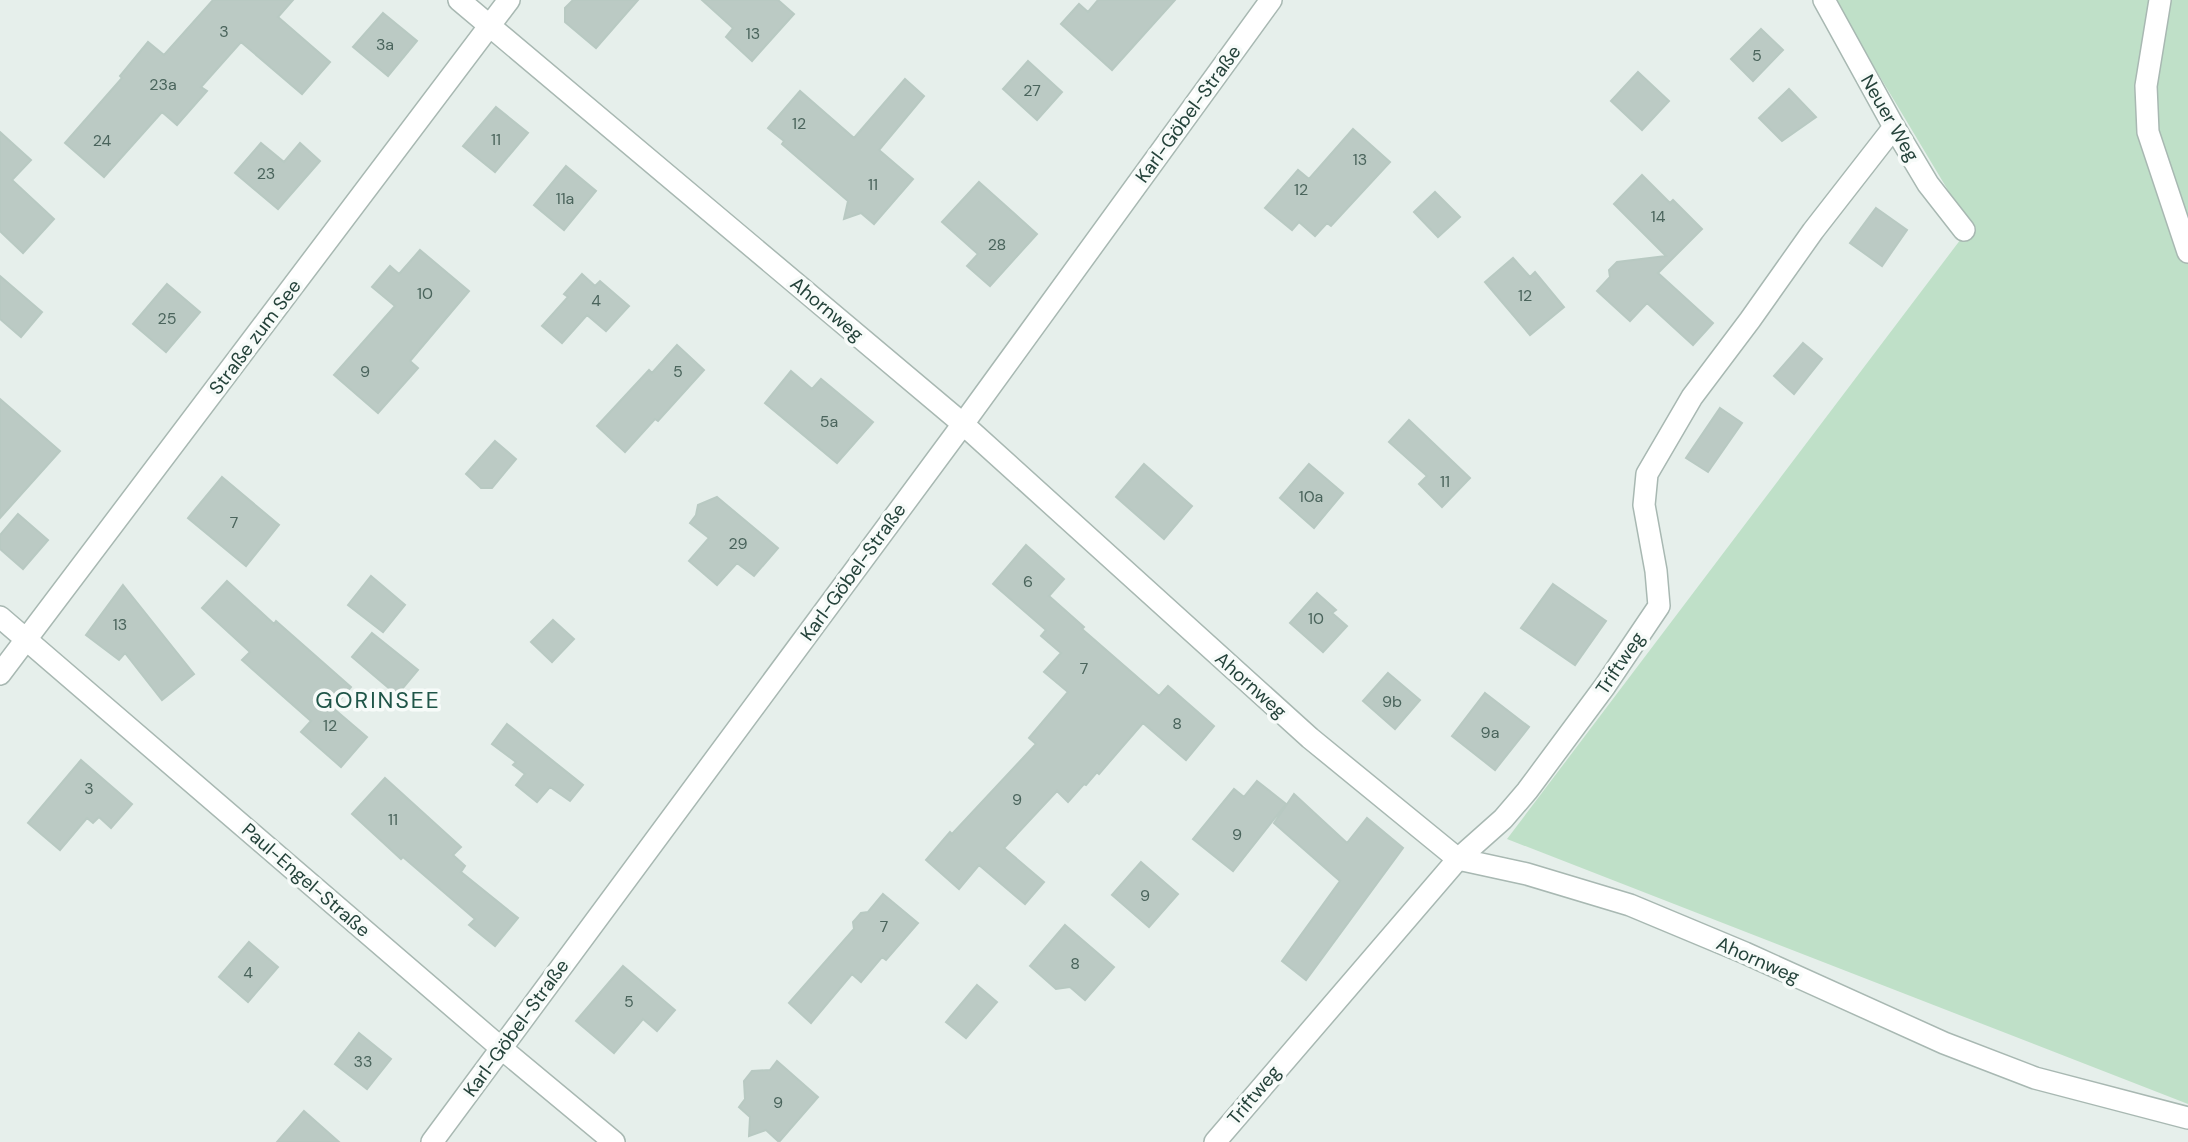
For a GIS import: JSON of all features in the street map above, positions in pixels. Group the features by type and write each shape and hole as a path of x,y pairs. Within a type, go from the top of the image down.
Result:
{"street":[{"name":"Ahornweg","path":"459,0 963,424 1310,738 1458,859 1527,874 1630,905 1745,953 1944,1043 2035,1079 2188,1118"},
{"name":"Straße zum See","path":"0,674 509,0"},
{"name":"Karl-Göbel-Straße","path":"432,1142 963,424 1271,0"},
{"name":"Neuer Weg","path":"1824,0 1928,184 1964,230"},
{"path":"2160,0 2146,86 2148,132 2188,252"},
{"name":"Triftweg","path":"1215,1142 1458,859 1503,819 1527,791 1605,686 1658,606 1656,571 1644,505 1647,474 1692,397 1813,231 1894,127"},
{"name":"Paul-Engel-Straße","path":"0,617 614,1142"}],"green space":[{"path":"1834,0 2188,0 2188,1104 1507,839 1970,227"}],"building":[{"path":"213,0 293,0 278,17 330,62 302,94 241,42 201,87 207,91 177,125 162,112 104,177 65,143 122,78 120,76 148,42 164,55"},
{"path":"573,0 638,0 596,48 565,22 565,8"},
{"path":"702,0 778,0 794,14 752,61 726,37 733,28"},
{"path":"1098,0 1175,0 1112,70 1061,24 1079,4 1088,12"},
{"path":"383,13 417,41 388,76 353,47"},
{"path":"1761,29 1783,50 1753,81 1731,59"},
{"path":"1028,61 1062,92 1037,120 1003,89"},
{"path":"1638,72 1669,101 1642,130 1611,101"},
{"path":"905,79 924,96 879,150 913,179 874,224 861,213 844,219 848,201 782,144 784,141 768,128 800,91 854,138"},
{"path":"1789,89 1816,117 1782,141 1759,118"},
{"path":"496,107 528,133 495,172 463,146"},
{"path":"1353,129 1390,162 1331,226 1327,223 1315,236 1299,222 1292,230 1265,208 1298,170 1309,179"},
{"path":"0,132 31,160 12,180 54,219 23,253 0,231"},
{"path":"261,143 284,162 300,143 320,161 278,209 235,173"},
{"path":"566,166 596,191 564,230 534,205"},
{"path":"1642,175 1670,203 1673,200 1702,229 1658,273 1713,323 1693,345 1647,303 1630,321 1597,291 1610,277 1609,270 1617,262 1666,256 1614,204"},
{"path":"979,182 1037,234 990,286 967,266 978,254 942,222"},
{"path":"1435,192 1460,217 1438,237 1414,212"},
{"path":"1876,208 1907,230 1882,266 1850,243"},
{"path":"420,250 469,291 410,361 418,368 378,413 334,375 395,306 372,287 390,266 399,274"},
{"path":"1513,258 1530,277 1535,272 1564,307 1530,335 1485,282"},
{"path":"582,274 595,286 600,281 629,306 606,331 587,315 562,343 542,326 568,297 564,294"},
{"path":"0,276 42,312 21,337 0,319"},
{"path":"167,284 200,312 166,352 133,324"},
{"path":"1803,343 1822,359 1794,394 1774,376"},
{"path":"677,345 704,370 658,421 655,419 625,452 597,426 649,370 652,373"},
{"path":"791,371 812,389 821,379 873,422 837,463 765,403"},
{"path":"0,399 60,451 0,518"},
{"path":"1720,408 1742,423 1708,472 1686,458"},
{"path":"1409,420 1470,478 1442,507 1419,484 1427,476 1389,442"},
{"path":"495,441 516,459 492,488 481,488 466,474"},
{"path":"1144,464 1192,506 1164,539 1116,497"},
{"path":"1309,464 1343,493 1314,528 1280,498"},
{"path":"222,477 279,525 246,566 188,518"},
{"path":"717,497 778,548 754,576 737,563 717,585 689,561 709,538 690,523 696,515 698,505"},
{"path":"18,514 48,540 23,569 0,549 0,535"},
{"path":"1026,545 1064,579 1049,596 1084,627 1082,629 1159,696 1168,686 1214,726 1186,760 1143,723 1099,774 1097,772 1068,802 1057,791 1004,848 1044,882 1025,904 979,865 959,889 926,860 1036,744 1029,738 1068,692 1044,672 1061,653 1041,636 1046,630 993,584"},
{"path":"371,576 405,605 383,632 348,605"},
{"path":"227,581 274,624 276,621 351,687 333,708 367,737 341,767 301,732 311,721 242,660 250,652 202,608"},
{"path":"1553,584 1606,621 1575,665 1521,628"},
{"path":"123,585 194,674 162,700 125,653 119,660 86,635"},
{"path":"1317,593 1336,610 1332,613 1347,626 1323,652 1290,623"},
{"path":"553,620 574,639 552,662 531,642"},
{"path":"372,633 418,670 397,695 352,657"},
{"path":"1388,673 1420,700 1395,729 1363,701"},
{"path":"1485,693 1529,727 1495,770 1452,736"},
{"path":"507,724 583,785 570,801 550,787 537,802 516,785 525,774 513,765 516,762 492,744"},
{"path":"81,760 132,804 111,828 99,817 93,823 87,818 60,850 28,823"},
{"path":"385,778 461,847 453,855 465,866 461,872 518,918 495,946 469,925 475,919 403,857 401,859 352,814"},
{"path":"1257,781 1286,804 1233,871 1193,839 1234,789 1244,797"},
{"path":"1294,794 1347,843 1367,818 1403,848 1306,980 1282,961 1340,881 1274,823"},
{"path":"1141,862 1178,894 1149,927 1112,895"},
{"path":"883,894 918,923 886,960 882,957 861,982 852,974 811,1023 789,1003 854,929 853,922 861,913 868,912"},
{"path":"1065,925 1114,967 1085,1000 1070,987 1056,989 1030,966"},
{"path":"249,942 278,967 248,1002 219,977"},
{"path":"623,966 675,1010 657,1031 643,1019 614,1053 576,1021"},
{"path":"977,985 997,1002 966,1038 946,1022"},
{"path":"359,1033 391,1059 367,1089 335,1064"},
{"path":"777,1061 818,1097 779,1142 766,1130 749,1136 750,1117 739,1107 745,1099 744,1081 752,1071 770,1070"},
{"path":"304,1111 339,1142 277,1142"}],"district":[{"name":"GORINSEE","path":"378,700"}]}
